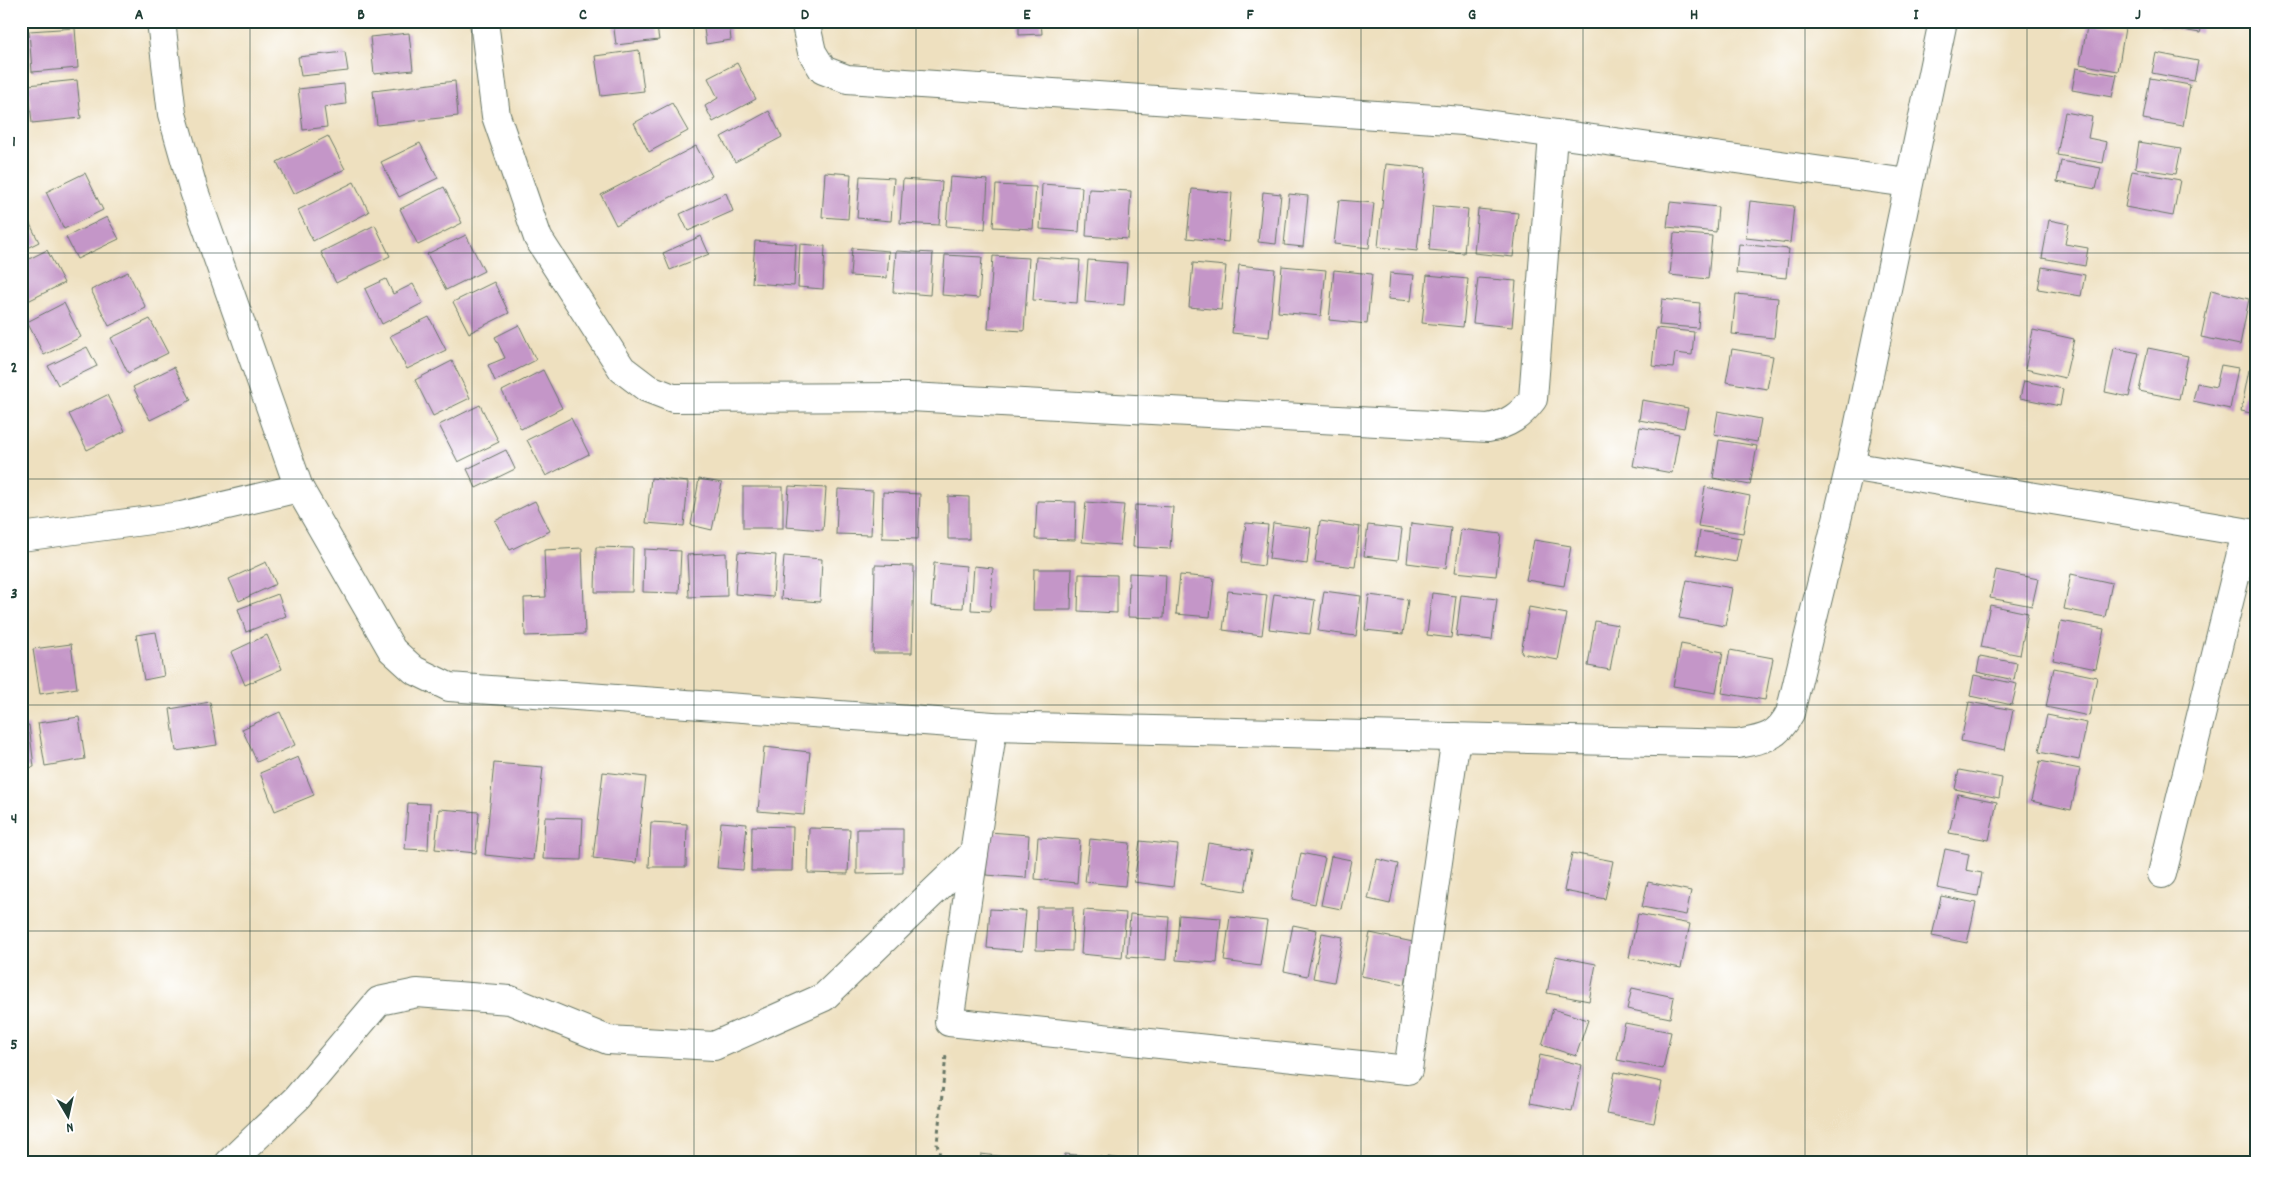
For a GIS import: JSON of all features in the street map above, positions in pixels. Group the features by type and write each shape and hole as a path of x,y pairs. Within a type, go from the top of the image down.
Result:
{"street":[{"path":"161,21 172,114 194,191 300,488 392,650 414,670 449,687 993,726 1737,744 1765,739 1782,728 1790,713 1850,466 1942,21"},
{"path":"484,21 496,116 538,238 622,369 647,388 673,398 910,397 1488,428 1506,424 1522,414 1533,399 1553,134"},
{"path":"805,21 812,52 823,70 847,79 1464,121 1908,183"},
{"path":"1850,466 2251,533 2162,874"},
{"path":"21,537 181,516 300,488"},
{"path":"993,726 950,1022 1408,1070 1456,737"},
{"path":"229,1163 297,1098 379,1001 417,992 510,1000 608,1040 714,1046 824,997 974,853"}],"path":[{"path":"942,1163 937,1144 950,1022"}],"building":[{"path":"613,21 656,21 659,40 616,45"},
{"path":"703,21 729,21 731,40 706,44"},
{"path":"1019,21 1041,21 1042,34 1019,35"},
{"path":"2161,21 2203,21 2200,33 2160,26"},
{"path":"2088,22 2125,28 2118,71 2080,64"},
{"path":"75,28 78,68 32,72 29,31"},
{"path":"409,33 413,70 374,74 370,37"},
{"path":"639,50 644,91 601,96 595,56"},
{"path":"345,52 348,71 301,76 298,57"},
{"path":"2156,53 2198,61 2194,81 2152,73"},
{"path":"737,63 756,99 713,122 705,106 718,98 708,78"},
{"path":"2076,68 2117,75 2112,97 2072,90"},
{"path":"2150,78 2190,85 2183,126 2143,119"},
{"path":"77,80 81,118 32,123 28,85"},
{"path":"455,81 458,116 377,125 373,91"},
{"path":"344,84 346,104 324,107 327,127 303,130 298,89"},
{"path":"672,103 688,131 649,152 634,123"},
{"path":"769,111 782,137 735,162 721,137"},
{"path":"2065,112 2092,117 2088,138 2107,142 2103,163 2057,155"},
{"path":"328,136 345,169 293,194 277,162"},
{"path":"2139,142 2181,149 2176,174 2135,168"},
{"path":"420,143 438,178 399,197 381,162"},
{"path":"696,146 712,176 616,225 601,195"},
{"path":"2061,161 2101,168 2096,189 2057,182"},
{"path":"1386,164 1426,168 1417,251 1378,247"},
{"path":"2132,171 2180,180 2173,216 2125,207"},
{"path":"825,172 851,174 848,219 822,217"},
{"path":"85,173 103,210 64,229 46,192"},
{"path":"860,176 894,178 891,221 857,218"},
{"path":"950,177 988,180 985,229 946,226"},
{"path":"903,179 942,182 939,225 900,223"},
{"path":"354,182 369,212 313,241 298,210"},
{"path":"1042,184 1082,187 1079,232 1040,229"},
{"path":"996,185 1036,187 1033,229 993,227"},
{"path":"444,187 462,223 418,245 400,209"},
{"path":"1089,189 1131,191 1128,239 1086,236"},
{"path":"1192,189 1232,193 1228,242 1187,238"},
{"path":"1263,192 1281,194 1276,244 1258,242"},
{"path":"726,193 733,211 688,231 680,214"},
{"path":"1289,194 1308,196 1303,247 1284,245"},
{"path":"1339,200 1374,203 1369,248 1334,244"},
{"path":"1750,201 1794,206 1790,243 1746,238"},
{"path":"1670,202 1718,207 1716,232 1667,227"},
{"path":"1433,206 1468,209 1464,253 1429,250"},
{"path":"1478,209 1518,213 1513,257 1474,253"},
{"path":"107,217 119,239 77,259 66,237"},
{"path":"2049,220 2069,224 2065,244 2088,248 2085,266 2042,258"},
{"path":"29,222 39,242 21,251 21,226"},
{"path":"375,225 390,256 336,283 321,252"},
{"path":"1674,233 1712,236 1708,279 1670,275"},
{"path":"466,235 484,271 446,290 427,254"},
{"path":"701,236 709,254 670,270 663,253"},
{"path":"755,241 796,244 794,286 752,283"},
{"path":"800,244 825,246 823,289 798,287"},
{"path":"1739,244 1789,249 1786,278 1736,273"},
{"path":"852,248 889,251 887,278 850,276"},
{"path":"47,250 64,283 24,303 21,299 21,263"},
{"path":"896,251 933,253 930,295 893,292"},
{"path":"945,255 982,257 979,298 942,295"},
{"path":"993,256 1029,258 1024,331 988,329"},
{"path":"1036,257 1080,260 1077,303 1033,300"},
{"path":"1088,260 1127,263 1124,305 1085,302"},
{"path":"1193,263 1226,266 1221,310 1189,307"},
{"path":"1239,265 1275,269 1269,337 1232,333"},
{"path":"1282,266 1326,270 1321,316 1278,312"},
{"path":"2042,267 2085,275 2081,296 2038,289"},
{"path":"1334,270 1372,274 1367,324 1329,320"},
{"path":"128,272 146,308 109,326 91,290"},
{"path":"1390,273 1414,275 1411,301 1388,299"},
{"path":"1427,275 1468,279 1463,327 1422,323"},
{"path":"1478,278 1516,281 1512,327 1473,323"},
{"path":"386,279 393,294 413,284 423,303 382,324 365,289"},
{"path":"494,282 509,313 469,333 453,302"},
{"path":"2211,290 2249,299 2240,345 2201,337"},
{"path":"1736,294 1778,298 1774,338 1732,334"},
{"path":"1662,299 1700,303 1698,328 1659,325"},
{"path":"64,303 81,337 44,355 27,322"},
{"path":"2256,316 2256,344 2249,343"},
{"path":"429,317 446,350 407,369 390,336"},
{"path":"150,319 168,353 128,373 111,338"},
{"path":"519,325 536,360 495,381 488,365 505,358 495,337"},
{"path":"1656,328 1694,332 1692,355 1675,353 1673,368 1652,366"},
{"path":"2033,330 2074,339 2065,378 2025,369"},
{"path":"87,347 97,366 58,385 48,366"},
{"path":"2114,348 2139,353 2129,397 2105,392"},
{"path":"2148,348 2188,356 2179,399 2139,391"},
{"path":"1732,349 1773,356 1767,389 1726,382"},
{"path":"452,361 470,398 433,416 415,380"},
{"path":"2221,365 2238,368 2230,409 2193,401 2197,383 2216,387"},
{"path":"174,367 191,400 150,420 133,387"},
{"path":"543,370 562,408 521,429 502,391"},
{"path":"2249,370 2256,371 2256,414 2241,411"},
{"path":"2024,381 2063,389 2060,406 2020,398"},
{"path":"107,395 125,431 87,450 69,414"},
{"path":"1642,400 1688,408 1684,428 1639,420"},
{"path":"480,405 499,442 458,462 439,425"},
{"path":"1718,411 1761,419 1757,442 1714,434"},
{"path":"571,418 589,454 546,476 527,440"},
{"path":"1640,427 1679,434 1672,473 1633,466"},
{"path":"1719,440 1757,446 1750,485 1713,478"},
{"path":"506,450 515,469 476,488 467,469"},
{"path":"651,478 688,482 684,526 646,523"},
{"path":"699,479 722,483 712,530 691,525"},
{"path":"789,486 826,488 823,530 786,527"},
{"path":"743,487 783,487 783,528 743,528"},
{"path":"1705,487 1750,496 1743,533 1698,526"},
{"path":"838,489 873,491 871,535 836,534"},
{"path":"883,492 920,494 918,539 882,538"},
{"path":"948,496 969,497 969,539 948,539"},
{"path":"535,501 550,531 510,550 495,521"},
{"path":"1037,501 1076,502 1075,540 1035,539"},
{"path":"1086,502 1124,505 1120,545 1082,542"},
{"path":"1135,505 1173,507 1170,549 1133,547"},
{"path":"1320,521 1360,527 1355,567 1315,562"},
{"path":"1246,523 1268,525 1264,566 1241,563"},
{"path":"1273,523 1311,528 1307,564 1269,559"},
{"path":"1411,523 1451,528 1446,568 1407,563"},
{"path":"1368,525 1402,529 1398,560 1364,556"},
{"path":"1461,529 1501,534 1496,576 1455,572"},
{"path":"1700,531 1741,538 1736,562 1696,555"},
{"path":"1534,540 1571,546 1564,586 1526,580"},
{"path":"596,547 633,548 632,592 595,592"},
{"path":"582,548 585,634 525,636 524,598 546,597 544,550"},
{"path":"644,549 681,551 679,593 643,592"},
{"path":"738,552 776,555 773,597 735,594"},
{"path":"726,553 727,596 689,597 687,555"},
{"path":"784,556 822,559 820,602 781,599"},
{"path":"266,562 276,584 239,601 229,579"},
{"path":"934,563 966,566 963,608 931,606"},
{"path":"875,565 914,566 912,653 873,653"},
{"path":"974,566 993,568 990,611 971,610"},
{"path":"1034,569 1072,569 1071,610 1033,610"},
{"path":"1996,570 2038,579 2032,606 1990,598"},
{"path":"1129,573 1166,575 1164,618 1128,617"},
{"path":"1079,574 1117,575 1117,613 1078,611"},
{"path":"2071,574 2112,583 2105,617 2064,609"},
{"path":"1180,575 1214,578 1210,617 1176,614"},
{"path":"1687,580 1732,588 1725,626 1679,618"},
{"path":"1228,591 1267,595 1262,635 1223,630"},
{"path":"1324,591 1361,596 1356,636 1318,631"},
{"path":"1432,593 1456,596 1451,638 1427,635"},
{"path":"278,594 286,616 246,632 238,609"},
{"path":"1274,594 1315,600 1310,634 1269,629"},
{"path":"1369,595 1408,600 1403,634 1365,630"},
{"path":"1461,595 1497,599 1492,640 1456,636"},
{"path":"1990,605 2028,613 2020,655 1981,647"},
{"path":"1529,607 1567,614 1558,660 1521,653"},
{"path":"1595,621 1618,625 1610,670 1588,666"},
{"path":"2061,621 2104,629 2096,669 2053,660"},
{"path":"156,632 164,676 144,680 136,635"},
{"path":"267,635 282,669 245,685 231,652"},
{"path":"71,644 77,688 40,694 33,649"},
{"path":"1681,644 1723,652 1716,693 1673,686"},
{"path":"1730,650 1773,658 1765,700 1722,693"},
{"path":"1980,656 2017,663 2014,680 1977,672"},
{"path":"2054,668 2097,677 2089,716 2046,707"},
{"path":"21,675 25,694 21,694"},
{"path":"1974,675 2017,684 2012,705 1970,696"},
{"path":"210,702 217,745 176,751 170,709"},
{"path":"1969,702 2013,710 2005,750 1961,741"},
{"path":"280,712 295,745 257,762 242,729"},
{"path":"2047,715 2087,723 2079,760 2039,752"},
{"path":"79,717 85,759 45,766 38,723"},
{"path":"29,725 34,767 21,769 21,726"},
{"path":"764,747 810,752 804,815 758,811"},
{"path":"298,757 314,795 275,811 260,773"},
{"path":"2040,761 2080,769 2071,810 2031,801"},
{"path":"494,763 543,767 533,860 485,855"},
{"path":"1959,770 2002,778 1999,798 1955,789"},
{"path":"603,772 646,777 636,863 593,858"},
{"path":"1958,794 1997,802 1989,840 1949,833"},
{"path":"408,803 430,804 428,850 405,849"},
{"path":"439,809 479,812 476,853 435,849"},
{"path":"545,817 583,818 581,860 543,859"},
{"path":"651,822 687,824 686,867 649,867"},
{"path":"721,822 747,824 743,870 717,868"},
{"path":"752,826 793,827 792,871 751,871"},
{"path":"809,828 850,829 848,874 808,873"},
{"path":"857,829 903,829 903,873 857,874"},
{"path":"989,832 1029,835 1026,878 986,875"},
{"path":"1038,837 1080,840 1077,883 1035,879"},
{"path":"1090,839 1130,843 1125,886 1085,882"},
{"path":"1140,841 1178,845 1173,887 1134,882"},
{"path":"1208,843 1252,850 1245,891 1201,884"},
{"path":"1945,849 1969,854 1966,870 1982,873 1978,896 1937,888"},
{"path":"1301,853 1325,858 1315,904 1292,899"},
{"path":"1572,853 1613,861 1605,899 1564,891"},
{"path":"1331,856 1351,860 1341,909 1321,905"},
{"path":"1377,859 1398,864 1390,904 1368,899"},
{"path":"1648,882 1691,891 1686,915 1642,907"},
{"path":"2256,888 2256,910 2250,909"},
{"path":"1941,896 1976,903 1967,943 1932,936"},
{"path":"1037,907 1073,907 1072,951 1036,950"},
{"path":"990,909 1026,911 1022,951 987,948"},
{"path":"1084,910 1126,913 1122,958 1081,954"},
{"path":"1130,914 1169,917 1166,960 1127,957"},
{"path":"1638,914 1690,924 1681,968 1629,958"},
{"path":"1179,915 1221,918 1217,963 1176,960"},
{"path":"1230,917 1267,921 1260,966 1224,961"},
{"path":"1293,925 1317,930 1307,976 1284,971"},
{"path":"1322,933 1343,937 1334,982 1313,978"},
{"path":"1370,933 1413,942 1405,984 1361,976"},
{"path":"1555,956 1596,964 1589,1001 1547,993"},
{"path":"1632,988 1674,997 1670,1018 1627,1009"},
{"path":"1553,1009 1588,1020 1576,1056 1542,1045"},
{"path":"1625,1023 1671,1032 1663,1069 1617,1060"},
{"path":"1540,1055 1582,1065 1572,1111 1530,1103"},
{"path":"1615,1072 1662,1082 1654,1123 1606,1114"},
{"path":"981,1154 1005,1157 1005,1163 980,1163"},
{"path":"1065,1154 1102,1157 1101,1163 1064,1163"},
{"path":"1108,1157 1129,1160 1128,1163 1107,1163"},
{"path":"1013,1160 1034,1161 1034,1163 1013,1163"}]}
